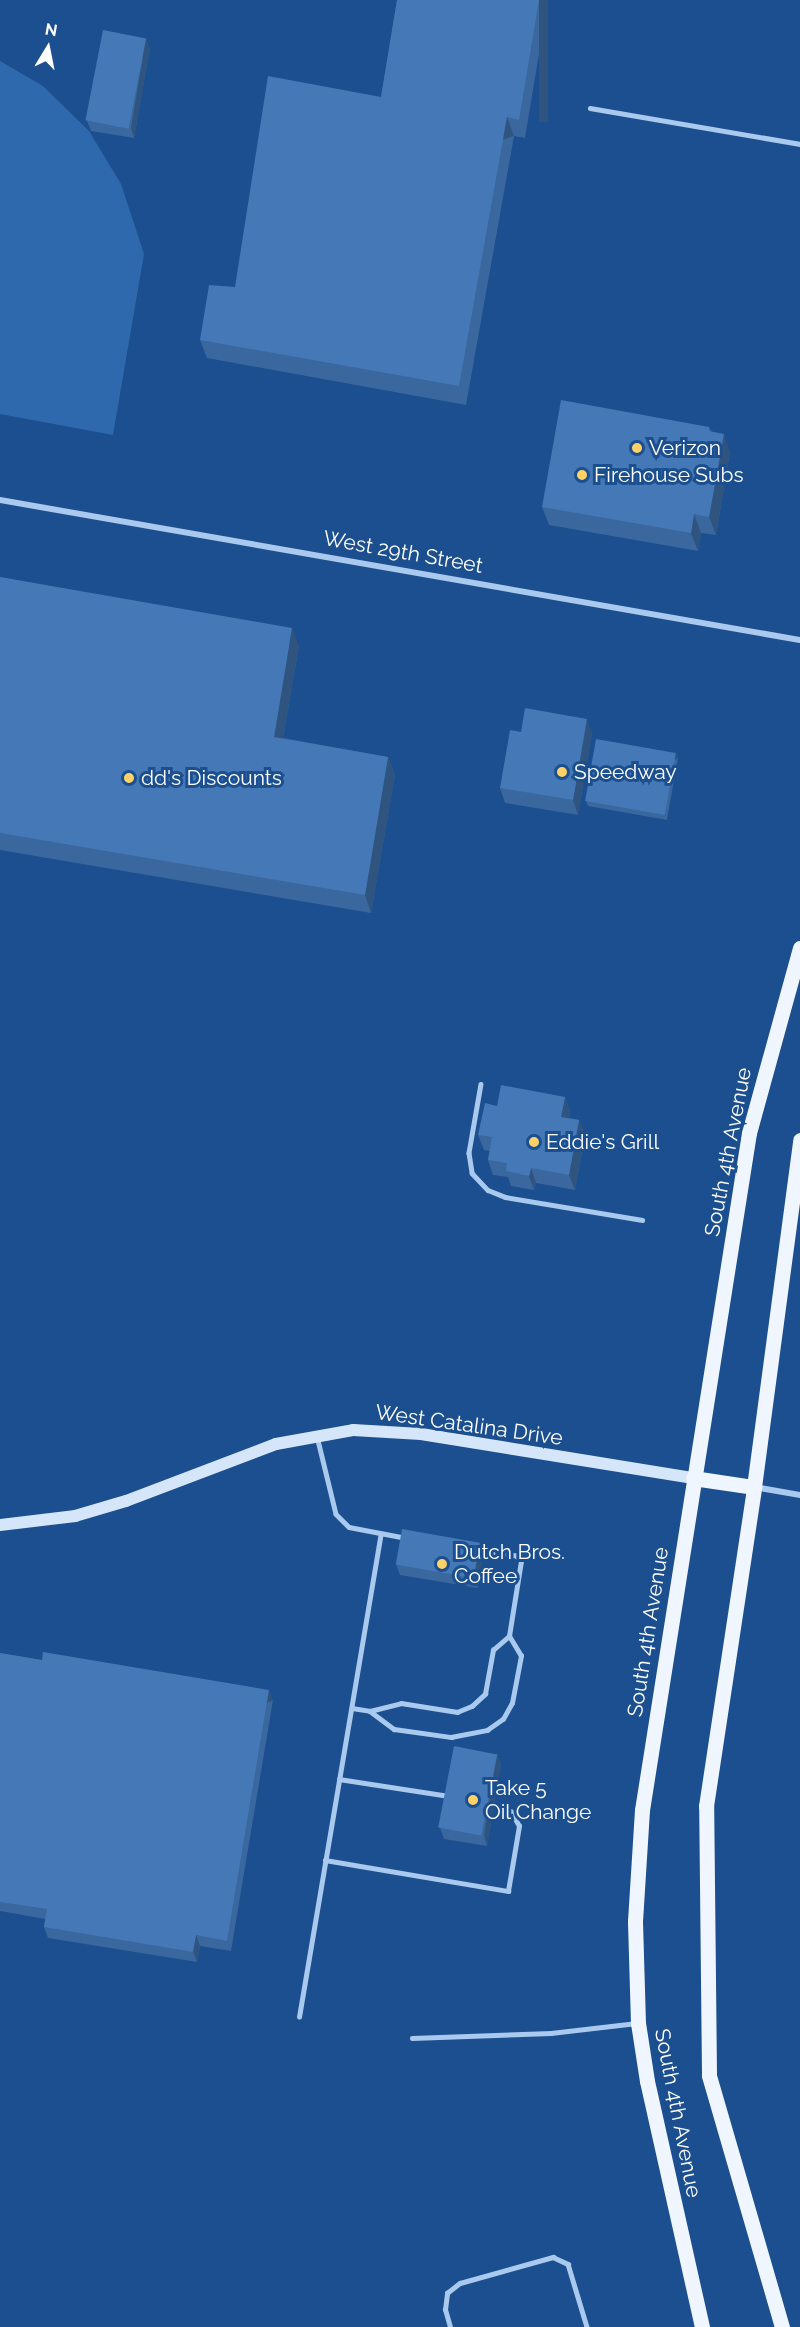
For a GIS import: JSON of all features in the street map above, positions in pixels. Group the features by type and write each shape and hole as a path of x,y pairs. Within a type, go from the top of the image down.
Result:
{"main road":[{"name":"South 4th Avenue","path":"702,2327 647,2081 638,2023 635,1921 642,1810 749,1132 800,948"},
{"name":"South 4th Avenue","path":"782,2327 709,2075 706,1806 795,1216 800,1140"},
{"path":"693,1478 754,1487"}],"street":[{"name":"West 29th Street","path":"0,500 800,640"},
{"name":"West Catalina Drive","path":"0,1525 75,1516 126,1501 276,1444 353,1430 421,1434 693,1478"},
{"path":"754,1487 800,1495"}],"lane":[{"path":"590,108 800,144"},
{"path":"481,1084 469,1153 472,1173 488,1190 505,1197 642,1220"},
{"path":"316,1435 336,1514 349,1527 415,1539"},
{"path":"298,2017 381,1534"},
{"path":"352,1708 370,1711 401,1703 456,1712 472,1707 485,1694 493,1650 509,1636 521,1561 516,1556 471,1549"},
{"path":"370,1711 394,1729 451,1737 487,1730 502,1719 512,1703 521,1656 509,1636"},
{"path":"339,1779 451,1796"},
{"path":"325,1860 508,1891 519,1826 511,1812 494,1804"},
{"path":"412,2038 551,2033 638,2023"},
{"path":"450,2327 445,2310 447,2293 460,2283 553,2258 568,2264 587,2327"}],"shaded area":[{"path":"0,61 43,86 89,131 121,184 144,254 113,435 0,414"}],"building":[{"path":"397,0 539,0 519,120 507,117 459,386 200,340 209,285 235,287 268,76 381,97"},
{"path":"103,30 146,38 129,129 85,120"},
{"path":"561,400 709,427 709,431 724,434 709,517 694,514 691,533 542,507"},
{"path":"0,577 292,628 274,737 388,757 365,895 0,833"},
{"path":"525,708 587,719 573,800 500,788 510,730 521,732"},
{"path":"596,739 676,753 665,815 585,801"},
{"name":"Eddie's Grill","path":"501,1085 565,1097 561,1117 579,1120 569,1175 531,1168 529,1176 506,1171 507,1163 488,1160 492,1137 478,1135 485,1103 497,1106"},
{"name":"Dutch Bros. Coffee","path":"402,1529 480,1543 474,1578 396,1564"},
{"path":"43,1652 269,1690 227,1941 196,1935 193,1952 44,1927 47,1909 0,1902 0,1653 42,1660"},
{"name":"Take 5 Oil Change","path":"454,1746 497,1754 481,1836 438,1827"}],"place":[{"name":"Verizon","path":"637,448"},
{"name":"Firehouse Subs","path":"582,475"},
{"name":"Speedway","path":"562,772"},
{"name":"dd's Discounts","path":"129,778"},
{"name":"Eddie's Grill","path":"534,1142"},
{"name":"Dutch Bros. Coffee","path":"442,1564"},
{"name":"Take 5 Oil Change","path":"473,1800"}]}
